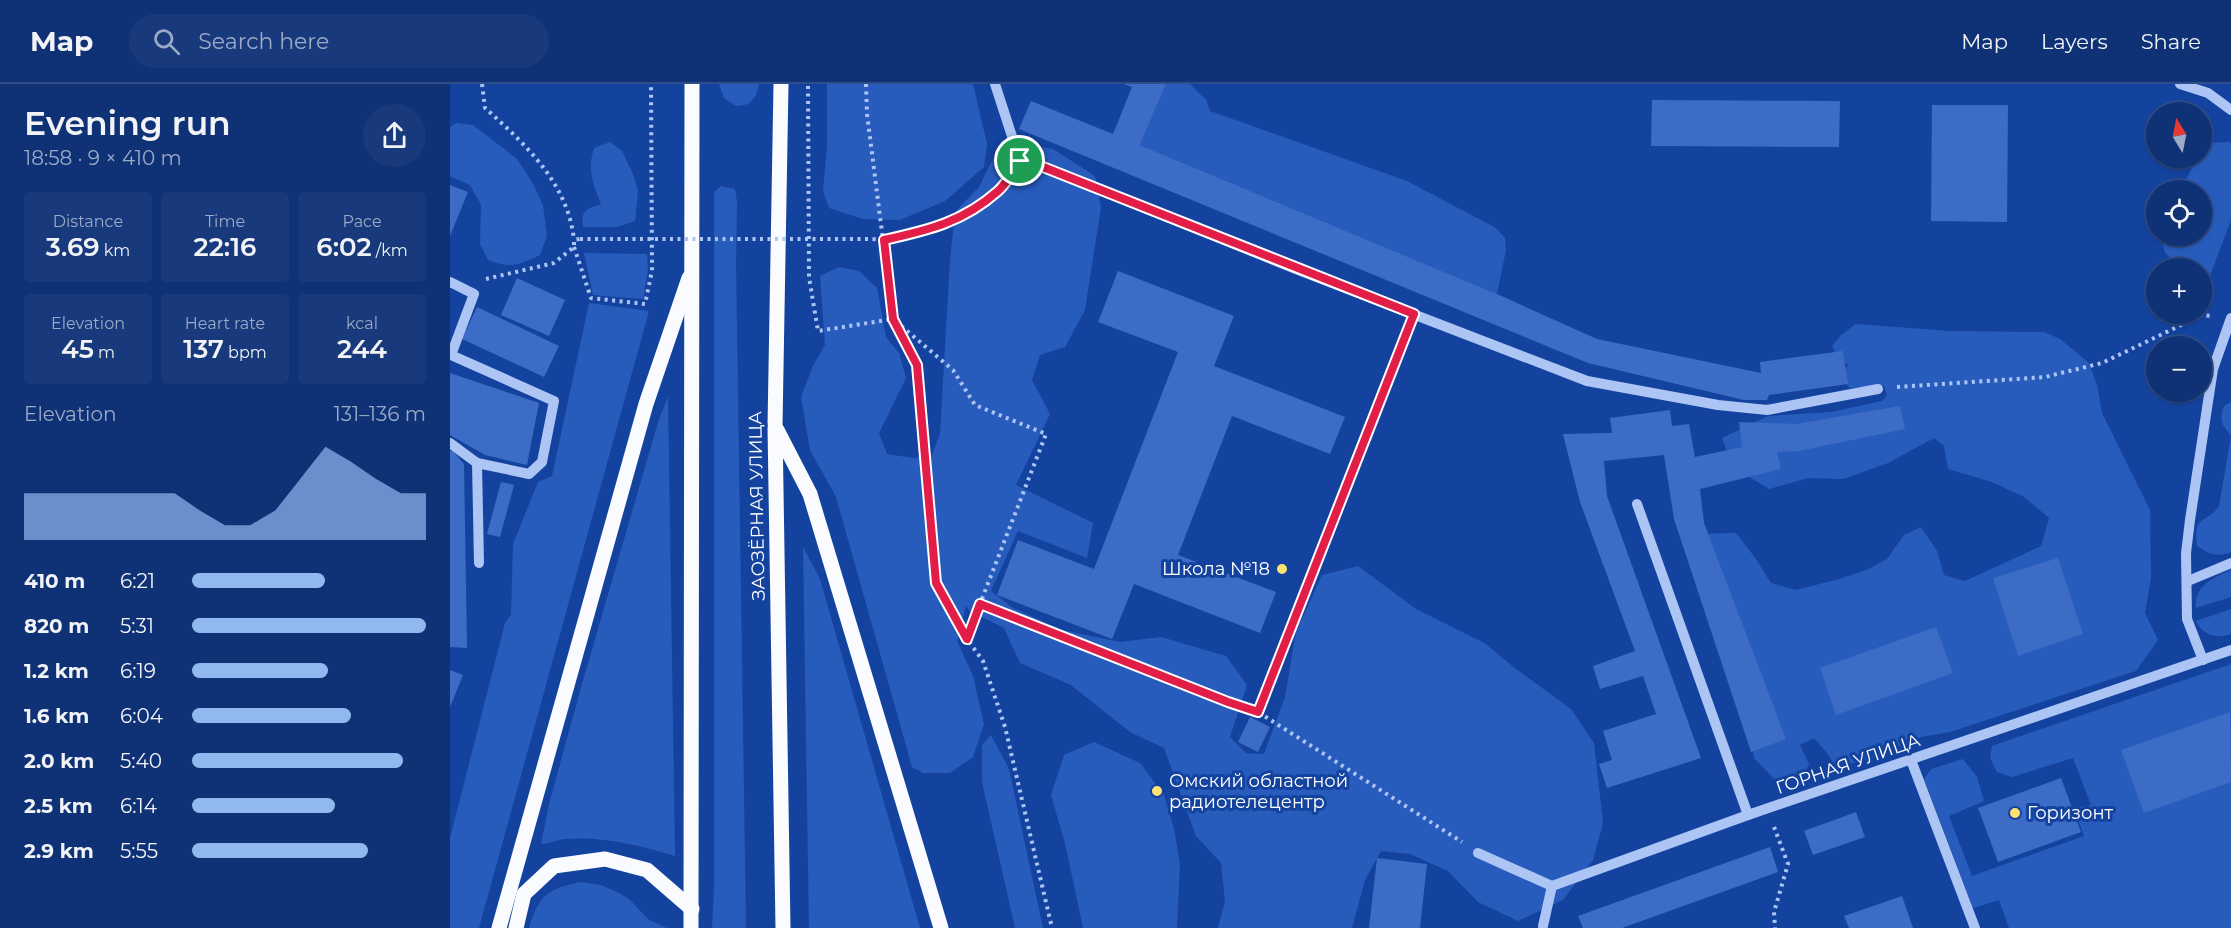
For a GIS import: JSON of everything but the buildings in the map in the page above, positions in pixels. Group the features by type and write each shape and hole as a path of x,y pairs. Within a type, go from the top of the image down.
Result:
{"main road":[{"path":"691,928 692,84"},
{"name":"ЗАОЗЁРНАЯ УЛИЦА","path":"781,84 775,426 783,928"},
{"path":"499,928 646,404 693,266"},
{"path":"775,426 810,494 941,928"},
{"path":"516,928 524,894 554,866 605,859 647,870 692,909"}],"street":[{"path":"995,84 1020,161 1033,163 1587,381 1718,405 1767,410 1878,388"},
{"path":"2180,84 2208,93 2231,110"},
{"path":"450,442 477,463 529,474 542,462 554,401 451,355 474,294 454,284"},
{"path":"2203,660 2187,619 2186,553 2213,369 2231,319"},
{"path":"477,463 478,563"},
{"path":"1637,504 1748,816"},
{"path":"2188,580 2231,563"},
{"name":"ГОРНАЯ УЛИЦА","path":"1552,886 2231,650"},
{"path":"1911,760 1976,928"},
{"path":"1478,853 1552,886 1543,926"}],"path":[{"path":"482,84 485,108 521,141 547,170 572,222 574,247 591,298 645,304 652,272 651,84"},
{"path":"866,84 867,114 893,319 917,365 936,583 967,639 983,661 1005,727 1052,928"},
{"path":"808,86 809,278 818,331 893,319 953,370 975,405 1046,434 967,639"},
{"path":"574,240 884,240 922,232 962,217 999,189 1020,161"},
{"path":"454,284 554,263 574,247"},
{"path":"1258,712 1414,314"},
{"path":"1878,388 2045,377 2102,363 2202,315 2231,319"},
{"path":"980,604 1258,712 1478,853"},
{"path":"1767,810 1788,864 1774,912 1775,928"}],"shaded area":[{"path":"719,84 759,84 756,95 749,104 736,106 724,98"},
{"path":"827,84 973,84 987,144 984,167 945,201 900,220 863,219 829,208 823,191 827,146"},
{"path":"1166,84 1190,84 1206,100 1210,111 1407,181 1496,228 1505,238 1506,250 1497,294 1140,145"},
{"path":"457,123 473,125 517,159 532,182 543,205 547,236 540,255 514,265 488,260 480,244 481,205 470,185 450,176 450,127"},
{"path":"1002,140 1053,149 1095,176 1101,207 1085,310 1065,347 1040,355 1032,380 1050,414 1016,485 1093,523 1087,558 1018,531 991,591 1013,608 1062,630 1120,642 1161,637 1226,656 1247,685 1230,737 1246,753 1264,754 1285,697 1296,632 1322,575 1358,566 1416,609 1486,644 1571,709 1594,743 1603,823 1593,860 1563,900 1518,921 1478,902 1448,871 1410,854 1381,851 1365,880 1352,928 1218,928 1225,901 1221,863 1196,836 1164,748 1130,732 1071,685 1020,663 1004,628 970,611 966,606 957,641 973,676 984,724 973,757 950,773 923,773 912,767 836,497 810,450 801,397 813,366 825,345 820,276 839,267 859,271 877,288 886,337 899,353 906,378 879,433 887,454 913,458 932,455 940,434 955,212 979,187"},
{"path":"610,142 622,151 633,174 638,191 635,221 617,227 583,227 584,213 601,204 591,170 594,148"},
{"path":"2231,142 2231,220 2212,270 2212,258 2171,258 2165,253 2163,246 2212,246 2212,180 2186,180 2192,168 2212,168 2212,143"},
{"path":"721,186 735,189 737,202 746,928 712,928 714,891 714,192"},
{"path":"584,253 647,254 648,270 643,299 593,295"},
{"path":"589,303 649,311 479,928 450,928 450,838 505,623 511,615 513,544 538,482 552,476"},
{"path":"1856,324 1949,331 2044,332 2060,339 2089,363 2097,385 2102,413 2150,510 2151,578 2145,613 2158,640 2136,671 1950,732 1921,737 1873,758 1836,767 1814,738 1800,745 1809,764 1803,779 1783,783 1773,778 1754,758 1746,701 1698,534 1736,533 1771,583 1796,590 1869,569 1887,559 1904,535 1921,527 1937,551 1944,575 1965,581 2041,546 2049,518 2024,497 1992,482 1948,469 1944,446 1934,438 1888,463 1843,479 1808,478 1769,489 1733,467 1722,438 1768,416 1831,412 1882,401 1887,395 1884,386 1850,388 1841,378 1848,365 1839,358 1832,346 1841,335"},
{"path":"668,397 675,856 606,840 578,838 541,844 549,804 582,684 659,419"},
{"path":"2231,402 2231,435 2223,425 2221,418 2224,406"},
{"path":"2231,436 2231,552 2214,554 2197,546 2197,528 2219,506"},
{"path":"803,547 820,579 920,928 809,928"},
{"path":"2231,570 2231,597 2196,608 2201,589 2218,576"},
{"path":"2231,609 2231,634 2211,635 2202,630 2196,621"},
{"path":"2231,664 2231,928 2009,928 1999,900 1973,908 1924,779 1931,769 1963,759 1977,777 1984,801 1949,816 1972,876 2084,836 2074,808 2091,805 2073,758 2012,777 1997,772 1990,758 1992,746"},
{"path":"991,735 1009,769 1043,928 1015,928 982,782 982,745"},
{"path":"1094,742 1140,763 1164,795 1174,829 1180,864 1177,928 1083,928 1065,843 1051,795 1064,755"},
{"path":"581,882 601,885 617,892 629,899 649,920 667,928 529,928 537,907 546,895 560,887"}],"place":[{"name":"Школа №18","path":"1282,569"},
{"name":"Омский областной радиотелецентр","path":"1157,791"},
{"name":"Горизонт","path":"2015,813"}],"route":[{"path":"1020,161 1033,163 1414,314 1258,712 980,604 967,639 936,583 917,365 893,319 884,240 922,232 962,217 999,189 1020,161"}]}
